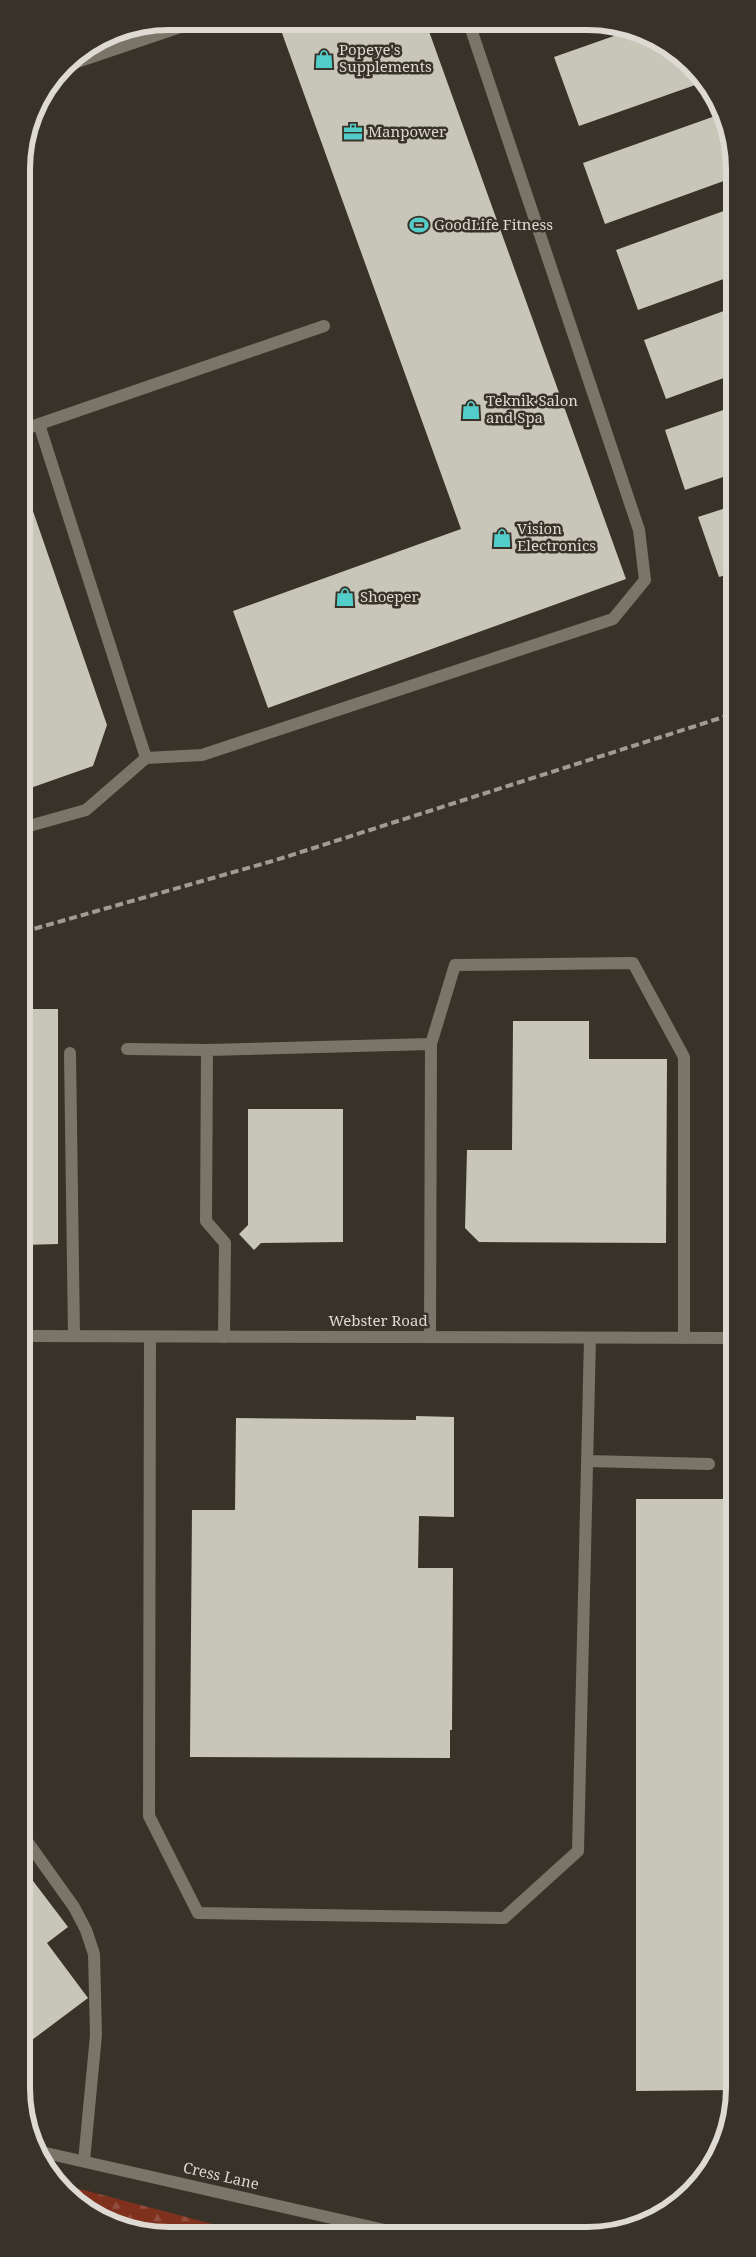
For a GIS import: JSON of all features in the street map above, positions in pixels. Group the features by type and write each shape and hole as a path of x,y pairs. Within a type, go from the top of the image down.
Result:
{"street":[{"path":"86,58 171,30"},
{"path":"30,826 86,810 146,758 202,755 613,619 645,580 639,530 471,30"},
{"path":"30,427 324,326"},
{"path":"40,424 146,758"},
{"path":"430,1337 431,1044 455,965 632,963 684,1057 684,1338"},
{"path":"127,1048 207,1050 431,1044"},
{"path":"207,1050 206,1221 225,1243 224,1337"},
{"path":"70,1053 74,1336"},
{"name":"Webster Road","path":"30,1336 726,1338"},
{"path":"150,1337 149,1816 198,1913 504,1918 578,1851 590,1338"},
{"path":"587,1460 709,1464"},
{"path":"30,1845 74,1906 86,1930 94,1954 96,2035 84,2161"},
{"name":"Cress Lane","path":"47,2153 372,2227"}],"green space":[{"path":"72,2187 224,2227 151,2226 124,2220 108,2213 84,2198"}],"building":[{"path":"281,30 429,30 626,579 268,708 233,611 461,529"},
{"path":"619,34 640,41 672,59 697,84 579,126 554,57"},
{"path":"715,116 725,151 726,180 605,224 583,163"},
{"path":"726,210 726,278 638,310 616,250"},
{"path":"726,310 726,377 666,399 644,340"},
{"path":"726,409 726,476 685,490 665,430"},
{"path":"30,502 107,725 93,766 30,788"},
{"path":"726,508 726,575 719,577 698,517"},
{"path":"31,1009 58,1009 58,1244 30,1245 30,1056 32,1056"},
{"path":"513,1021 589,1021 589,1059 667,1059 666,1243 479,1242 465,1228 467,1150 512,1150"},
{"path":"248,1109 343,1109 343,1242 261,1243 254,1250 239,1234 248,1225"},
{"path":"416,1416 454,1417 454,1517 419,1516 418,1568 453,1568 452,1730 450,1730 450,1758 190,1757 192,1510 235,1510 236,1418 416,1420"},
{"path":"636,1499 726,1499 726,2090 636,2091"},
{"path":"30,1877 68,1927 47,1943 88,1998 30,2042"}],"railway":[{"path":"30,930 276,860 726,716"}],"place":[{"name":"Popeye's Supplements","path":"324,59"},
{"name":"Manpower","path":"353,132"},
{"name":"GoodLife Fitness","path":"419,225"},
{"name":"Teknik Salon and Spa","path":"471,410"},
{"name":"Vision Electronics","path":"502,538"},
{"name":"Shoeper","path":"345,597"}]}
